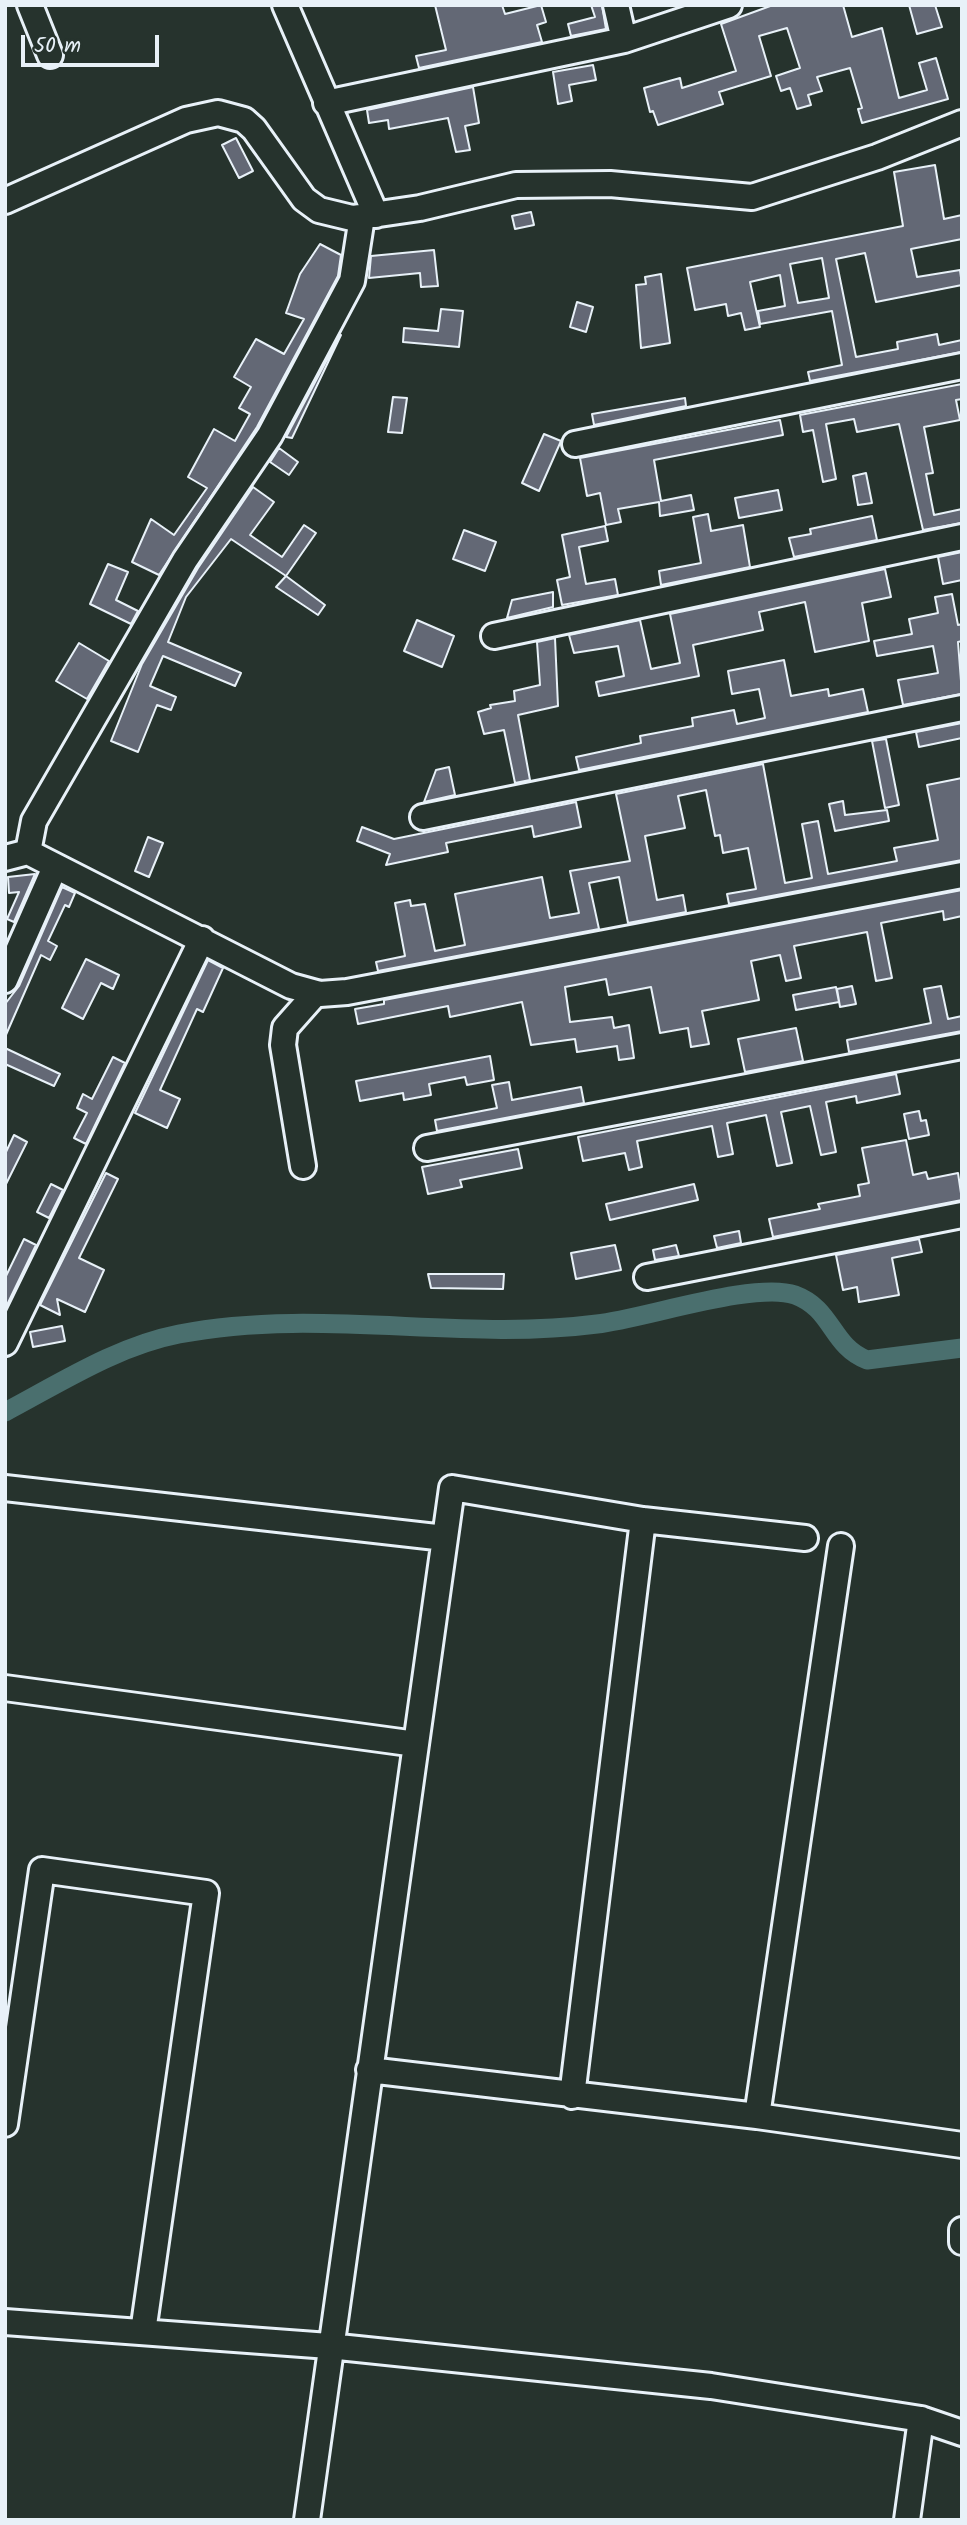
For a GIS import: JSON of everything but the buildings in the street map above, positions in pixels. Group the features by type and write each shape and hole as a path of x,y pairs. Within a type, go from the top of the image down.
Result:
{"street":[{"path":"30,5 50,55"},
{"path":"285,5 369,216 352,281 270,436 185,560 147,621 17,855 55,867 291,986 316,993 346,992 962,875"},
{"path":"326,103 622,18 729,5"},
{"path":"5,201 186,120 218,113 244,120 254,129 304,199 318,210 352,218 420,208 516,185 610,184 752,197 877,157 962,123"},
{"path":"575,444 962,366"},
{"path":"494,636 962,537"},
{"path":"423,817 962,708"},
{"path":"5,980 55,867"},
{"path":"5,1343 202,939"},
{"path":"303,1166 283,1045 285,1028 316,993"},
{"path":"427,1148 962,1046"},
{"path":"647,1277 962,1215"},
{"path":"5,1488 445,1538"},
{"path":"307,2520 329,2346 452,1488 643,1520 805,1538"},
{"path":"572,2096 643,1520"},
{"path":"757,2116 841,1546"},
{"path":"5,1688 416,1744"},
{"path":"5,2124 42,1870 206,1894 143,2332"},
{"path":"369,2070 757,2116 962,2145"},
{"path":"962,2230 962,2242"},
{"path":"5,2322 329,2346 711,2386 921,2419 961,2430"},
{"path":"907,2520 921,2419"}],"waterway":[{"path":"5,1412 133,1347 179,1334 231,1327 336,1324 545,1328 617,1321 698,1302 777,1292 795,1295 808,1301 846,1346 867,1360 962,1348"}]}
